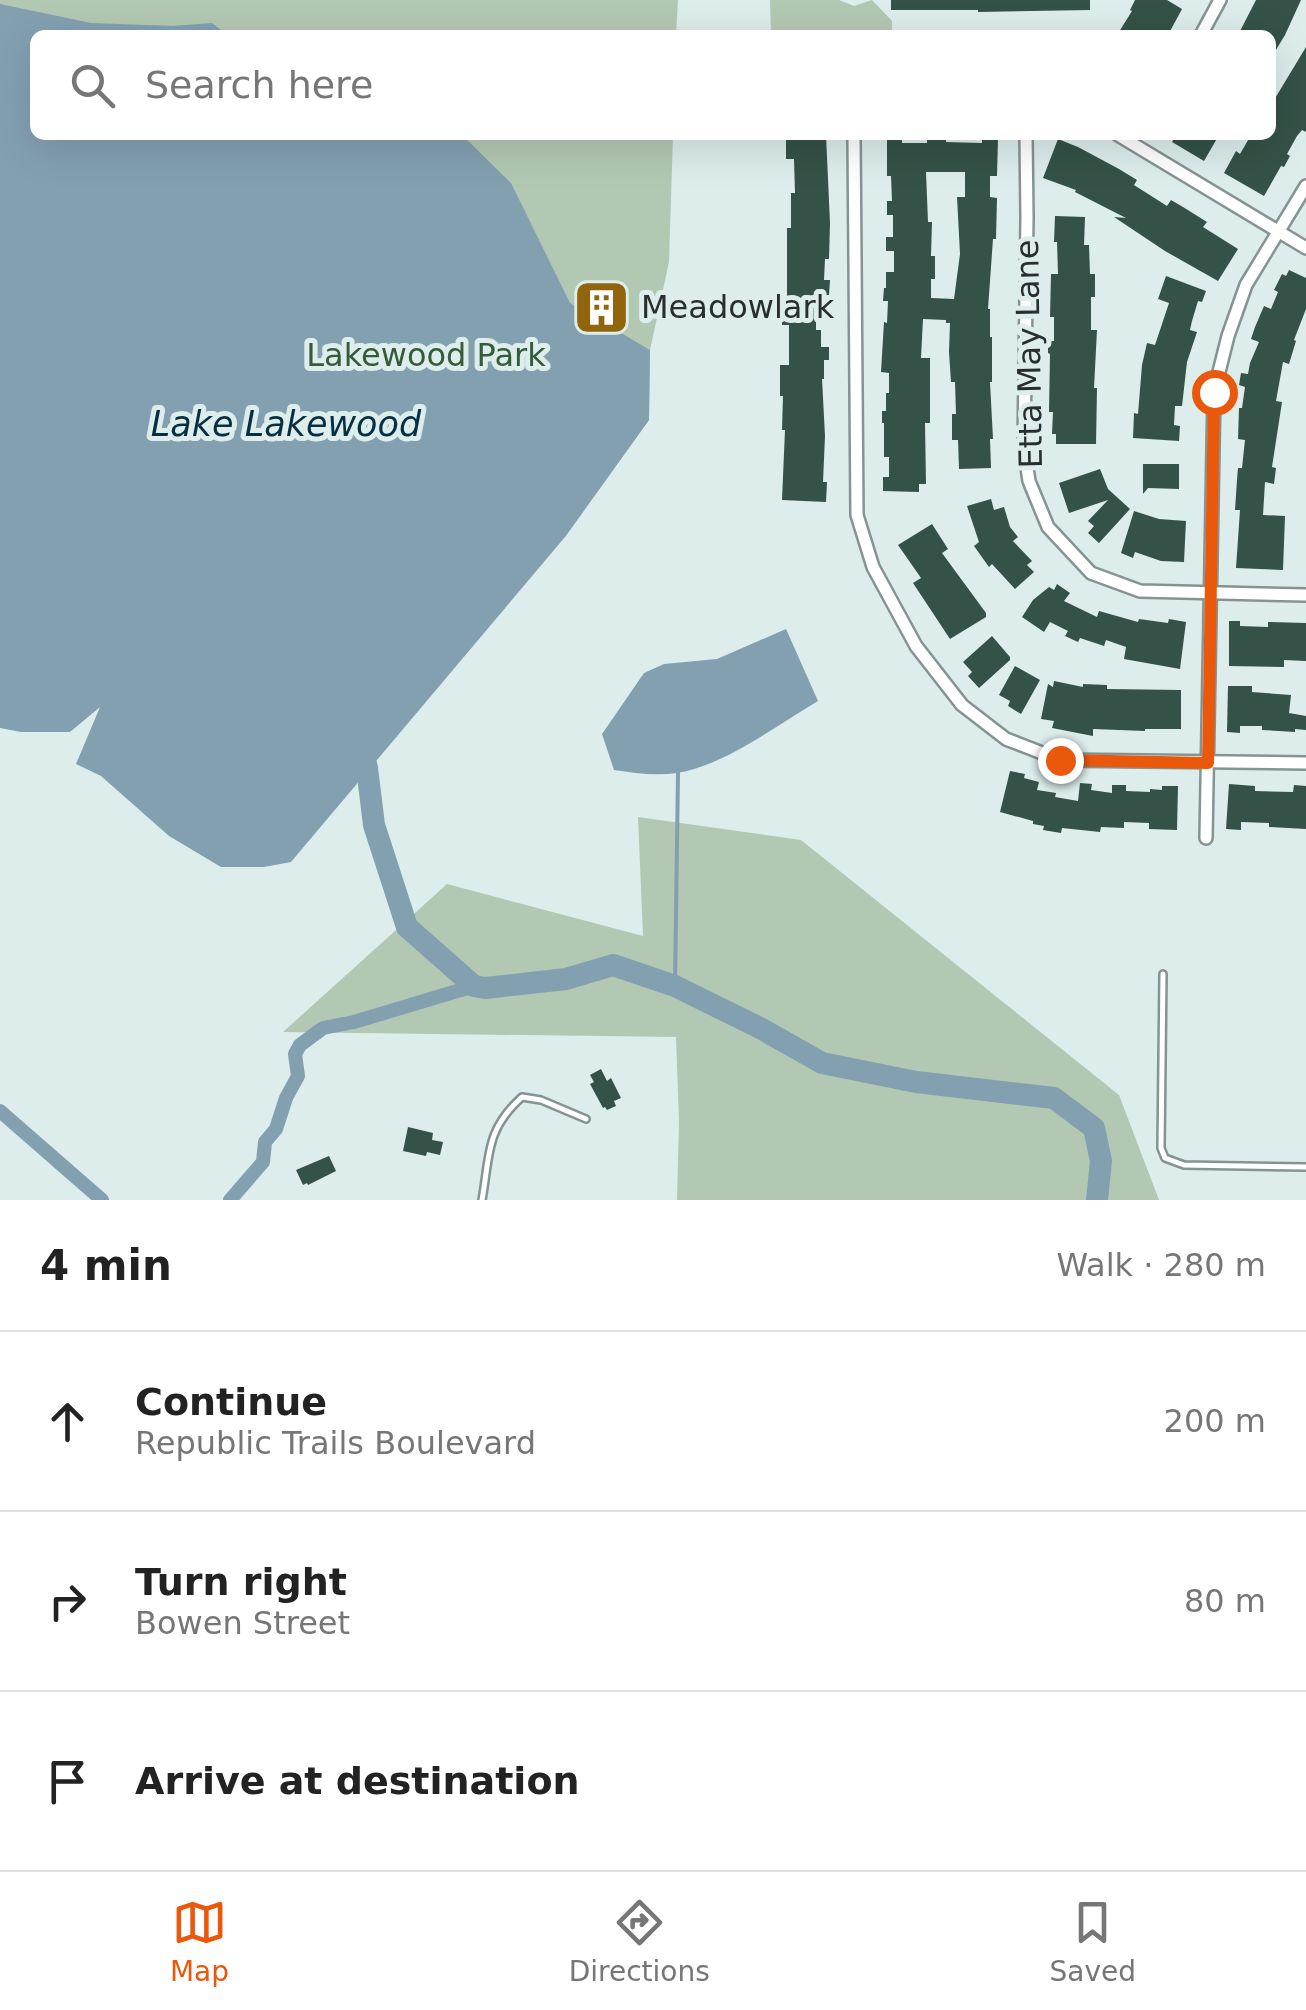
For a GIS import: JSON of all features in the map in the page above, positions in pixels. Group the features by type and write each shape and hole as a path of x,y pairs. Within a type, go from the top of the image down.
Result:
{"street":[{"path":"1204,30 1220,0"},
{"path":"854,140 857,516 872,567 916,646 962,706 1006,739 1060,760 1306,763"},
{"name":"Etta May Lane","path":"1026,140 1024,448 1029,481 1048,528 1091,573 1140,592 1306,595"},
{"path":"1136,140 1306,248"},
{"path":"1206,838 1214,392 1246,285 1306,186"}],"lane":[{"path":"1163,974 1161,1148 1165,1158 1184,1165 1306,1167"},
{"path":"482,1200 491,1138 508,1110 522,1098 542,1100 586,1119"}],"green space":[{"name":"Lakewood Park","path":"0,0 678,0 676,30 30,30 30,140 673,140 669,262 650,350 649,420 565,537 0,260"},
{"path":"770,0 839,0 854,6 872,0 892,21 892,30 771,30"},
{"path":"638,817 801,840 1119,1095 1159,1200 677,1200 676,1037 283,1032 447,884 643,936"}],"water":[{"name":"Lake Lakewood","path":"0,4 91,23 212,23 221,30 30,30 30,140 467,140 511,183 570,303 650,350 649,420 565,537 291,862 264,867 221,867 169,836 101,776 76,764 100,707 70,732 0,728"},
{"path":"786,629 818,701 732,753 695,769 661,774 614,770 602,734 644,673 664,664 717,659"}],"building":[{"path":"891,0 1090,0 1090,10 891,10"},
{"path":"1135,0 1167,0 1182,9 1171,30 1120,30"},
{"path":"1256,0 1301,0 1276,50 1276,30 1241,30"},
{"path":"1306,47 1306,132 1302,130 1297,136 1284,167 1281,166 1264,196 1224,173 1236,151 1240,154 1248,140 1276,140 1276,97"},
{"path":"786,140 826,140 830,223 824,280 830,280 824,308 816,308 821,347 829,347 822,379 826,502 782,500 785,430 780,365 789,365 789,325 782,325 782,305 787,305 787,228 791,228 791,193 795,193 794,159 786,159"},
{"path":"887,140 998,140 997,176 990,176 990,197 997,198 988,309 992,337 991,468 959,469 958,440 952,440 952,414 956,414 950,323 923,319 921,358 930,358 930,423 925,423 926,484 919,484 919,492 883,491 883,477 889,477 882,411 886,411 889,373 881,372 884,322 887,323 888,301 883,301 886,272 894,272 894,251 886,251 886,237 893,237 893,215 887,215 887,201 892,201 891,176 887,176","holes":["926,172 965,172 965,197 957,197 960,254 954,299 931,298 935,256 931,256 932,222 928,222"]},
{"path":"1060,140 1137,180 1134,185 1167,206 1171,200 1183,207 1207,222 1203,227 1238,249 1218,281 1114,217 1126,218 1076,190 1043,178"},
{"path":"1173,140 1216,140 1204,161"},
{"path":"1055,216 1085,217 1084,245 1089,245 1090,274 1095,274 1091,330 1097,330 1096,444 1056,444 1056,434 1052,434 1048,341 1054,341 1051,274 1058,274"},
{"path":"1289,270 1306,278 1306,309 1289,364 1283,362 1276,401 1282,402 1272,467 1276,468 1274,484 1265,482 1263,515 1285,516 1283,570 1236,568 1240,510 1235,510 1237,480 1245,440 1238,439 1239,408 1245,387 1239,385 1241,373 1248,374 1259,342 1251,339 1264,306 1271,309 1278,292 1274,290 1282,274 1286,276"},
{"path":"1166,276 1206,291 1202,302 1198,301 1190,330 1197,332 1187,362 1182,406 1175,406 1174,425 1180,426 1179,441 1133,438 1147,343 1155,345 1169,303 1158,299"},
{"path":"1143,464 1179,464 1179,489 1148,488 1143,494"},
{"path":"1100,469 1108,489 1130,509 1099,543 1088,533 1094,526 1088,521 1108,500 1069,513 1059,483"},
{"path":"991,499 994,510 1004,507 1010,527 1018,537 1013,541 1032,561 1027,565 1034,572 1015,589 992,564 989,567 974,546 979,542 967,506"},
{"path":"1134,511 1159,519 1186,521 1184,562 1161,561 1135,552 1133,558 1121,553"},
{"path":"932,524 948,549 942,553 986,613 986,617 950,639 913,583 921,578 898,545"},
{"path":"1057,584 1070,593 1064,601 1097,617 1099,611 1138,622 1186,622 1180,669 1124,659 1126,647 1106,640 1104,646 1080,638 1078,642 1065,636 1068,631 1050,622 1044,632 1022,617 1033,600 1049,587 1054,590"},
{"path":"1229,621 1240,621 1240,626 1268,627 1268,622 1306,623 1306,661 1284,660 1284,667 1229,666"},
{"path":"992,636 1010,660 979,688 968,676 972,672 963,662"},
{"path":"1015,666 1040,680 1021,714 999,695"},
{"path":"1054,681 1083,687 1107,685 1107,689 1181,690 1181,729 1093,729 1093,736 1052,728 1054,721 1041,719 1048,684 1053,687"},
{"path":"1228,686 1252,686 1252,692 1291,695 1289,713 1306,716 1306,730 1240,726 1240,733 1227,732"},
{"path":"1010,771 1039,782 1037,790 1078,801 1080,783 1092,784 1091,790 1112,793 1112,785 1126,785 1126,791 1150,792 1162,790 1162,786 1178,786 1177,830 1149,829 1149,823 1124,822 1124,828 1101,827 1100,832 1043,830 1044,826 1033,821 1000,812"},
{"path":"1229,784 1255,786 1255,791 1293,792 1294,785 1306,786 1306,829 1241,822 1241,830 1226,829"},
{"path":"601,1069 607,1081 611,1078 621,1098 607,1110 590,1084 594,1082 590,1075"},
{"path":"408,1127 433,1133 432,1140 443,1142 440,1155 403,1151"},
{"path":"329,1156 336,1171 303,1185 296,1170"}],"waterway":[{"path":"361,745 374,825 407,927 474,986 566,979 613,965 675,986 822,1063 916,1082 1054,1098 1094,1128 1101,1161 1097,1200"},
{"path":"675,986 678,773"},
{"path":"230,1200 263,1162 265,1142 276,1129 298,1076 295,1054 300,1045 323,1028 474,986"},
{"path":"0,1111 102,1200"}],"place":[{"name":"Meadowlark","path":"602,307"}],"route":[{"path":"1060,760 1208,763 1214,392"}]}
